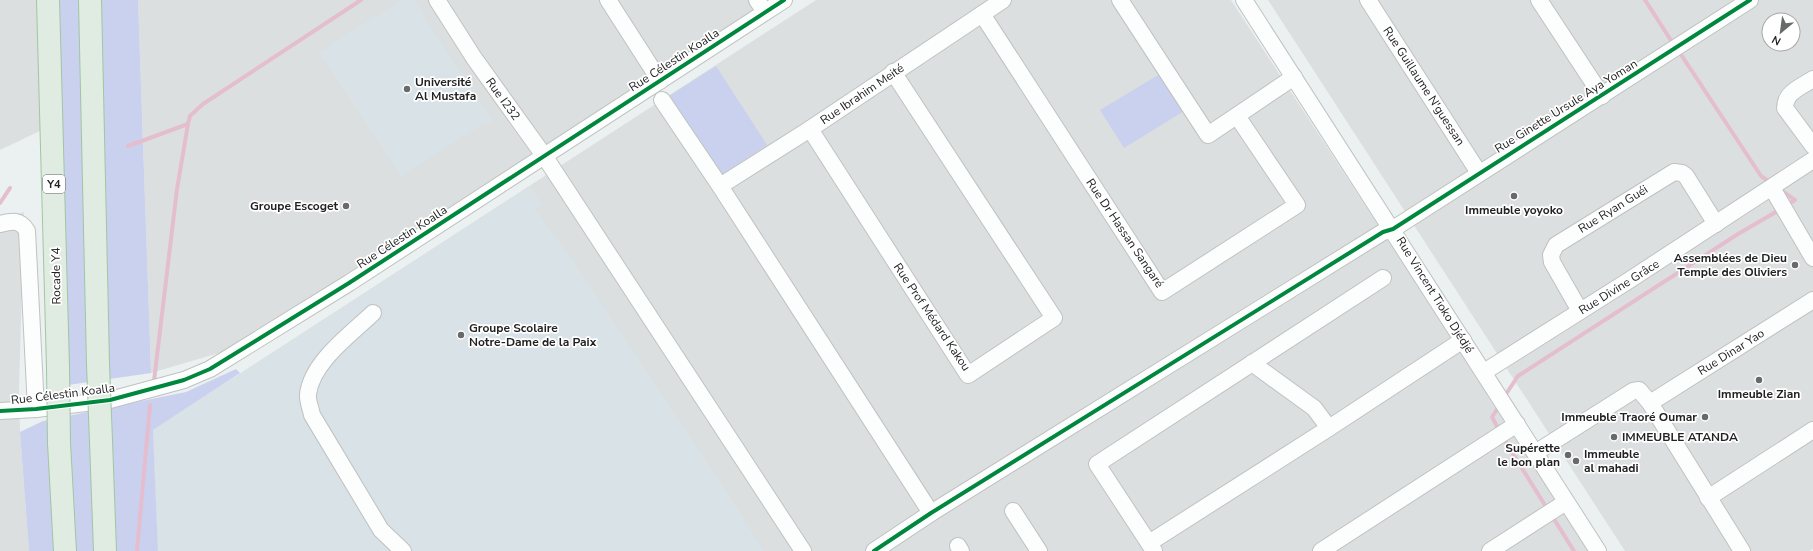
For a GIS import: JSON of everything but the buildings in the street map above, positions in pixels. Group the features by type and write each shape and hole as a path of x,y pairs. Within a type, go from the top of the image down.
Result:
{"highway":[{"name":"Rocade Y4","path":"48,0 59,443 65,551"},
{"path":"90,0 98,364 105,551"}],"street":[{"name":"Rue I232","path":"437,0 474,58 544,157 803,551"},
{"path":"608,0 660,81"},
{"name":"Rue Célestin Koalla","path":"0,411 36,409 110,400 184,380 210,369 349,283 660,81 761,6 784,0"},
{"name":"Rue Ibrahim Meité","path":"720,186 810,129 893,72 1003,0"},
{"path":"1120,0 1208,135 1289,80"},
{"name":"Rue Vincent Tioko Djédjé","path":"1244,0 1289,80 1393,229 1462,340 1598,551"},
{"name":"Rue Guillaume N'guessan","path":"1368,0 1479,173"},
{"path":"1539,0 1602,96"},
{"name":"Rue Ginette Ursule Aya Yoman","path":"874,551 932,513 1370,241 1393,229 1750,0"},
{"name":"Rue Dr Hassan Sangaré","path":"982,14 1162,292 1297,205 1237,116"},
{"name":"Rue Prof Médard Kakou","path":"810,129 968,375 1054,318 893,72"},
{"path":"1813,79 1789,94 1785,103 1787,113 1813,146"},
{"path":"662,100 720,186 932,513"},
{"name":"Rue Divine Grâce","path":"1484,372 1772,188 1813,160"},
{"name":"Rue Ryan Guéi","path":"1580,311 1552,262 1551,255 1556,245 1674,172 1682,173 1686,176 1716,224"},
{"path":"1772,188 1813,258"},
{"path":"0,224 14,221 19,222 27,231 36,409"},
{"path":"1383,278 1097,464 1152,547 1462,340"},
{"name":"Rue Dinar Yao","path":"1650,404 1813,300"},
{"path":"373,313 324,360 312,376 307,395 312,415 381,530 403,551"},
{"path":"1252,363 1314,408 1329,428"},
{"path":"1535,453 1633,391 1642,391 1742,551"},
{"path":"1321,551 1517,424"},
{"path":"1708,498 1813,430"},
{"path":"1490,551 1566,502"},
{"path":"1013,511 1039,551"}],"shaded area":[{"path":"0,0 41,0 46,128 0,150"},
{"path":"41,0 138,0 151,373 47,388 46,128"},
{"path":"138,0 769,0 229,350 151,373"},
{"name":"Université Al Mustafa","path":"401,0 414,0 493,122 483,124 401,177 319,52"},
{"path":"816,0 1231,0 1588,551 158,551 153,430"},
{"path":"1268,0 1813,0 1813,549 1810,551 1625,551"},
{"path":"716,66 767,145 721,175 669,96"},
{"path":"1160,74 1184,111 1124,148 1100,110"},
{"name":"Groupe Scolaire Notre-Dame de la Paix","path":"530,186 542,205 535,210 571,257 720,481 764,551 158,551 153,430"},
{"path":"24,212 19,389 20,432 29,551 0,551 0,219"},
{"path":"236,369 240,373 153,430 158,551 29,551 20,432 43,421 186,392"}],"waterway":[{"path":"154,381 177,189 190,116 203,104 361,0"},
{"path":"1645,0 1674,45"},
{"path":"1678,50 1761,176 1771,183"},
{"path":"128,146 188,124"},
{"path":"0,203 10,188"},
{"path":"1779,189 1795,200 1787,205"},
{"path":"1504,397 1518,376 1738,234 1781,209"},
{"path":"137,551 150,405"},
{"path":"1500,405 1492,417 1500,432"},
{"path":"1503,438 1548,510"},
{"path":"1552,516 1574,551"}],"cycle path":[{"path":"0,411 36,409 110,400 184,380 210,369 349,283 784,0"},
{"path":"874,551 931,513 1383,232 1393,229 1750,0"}],"place":[{"name":"Université Al Mustafa","path":"407,89"},
{"name":"Immeuble yoyoko","path":"1514,196"},
{"name":"Groupe Escoget","path":"346,206"},
{"name":"Assemblées de Dieu Temple des Oliviers","path":"1795,265"},
{"name":"Groupe Scolaire Notre-Dame de la Paix","path":"461,335"},
{"name":"Immeuble Zian","path":"1759,380"},
{"name":"Immeuble Traoré Oumar","path":"1705,417"},
{"name":"IMMEUBLE ATANDA","path":"1614,437"},
{"name":"Supérette le bon plan","path":"1568,455"},
{"name":"Immeuble al mahadi","path":"1576,461"}]}
